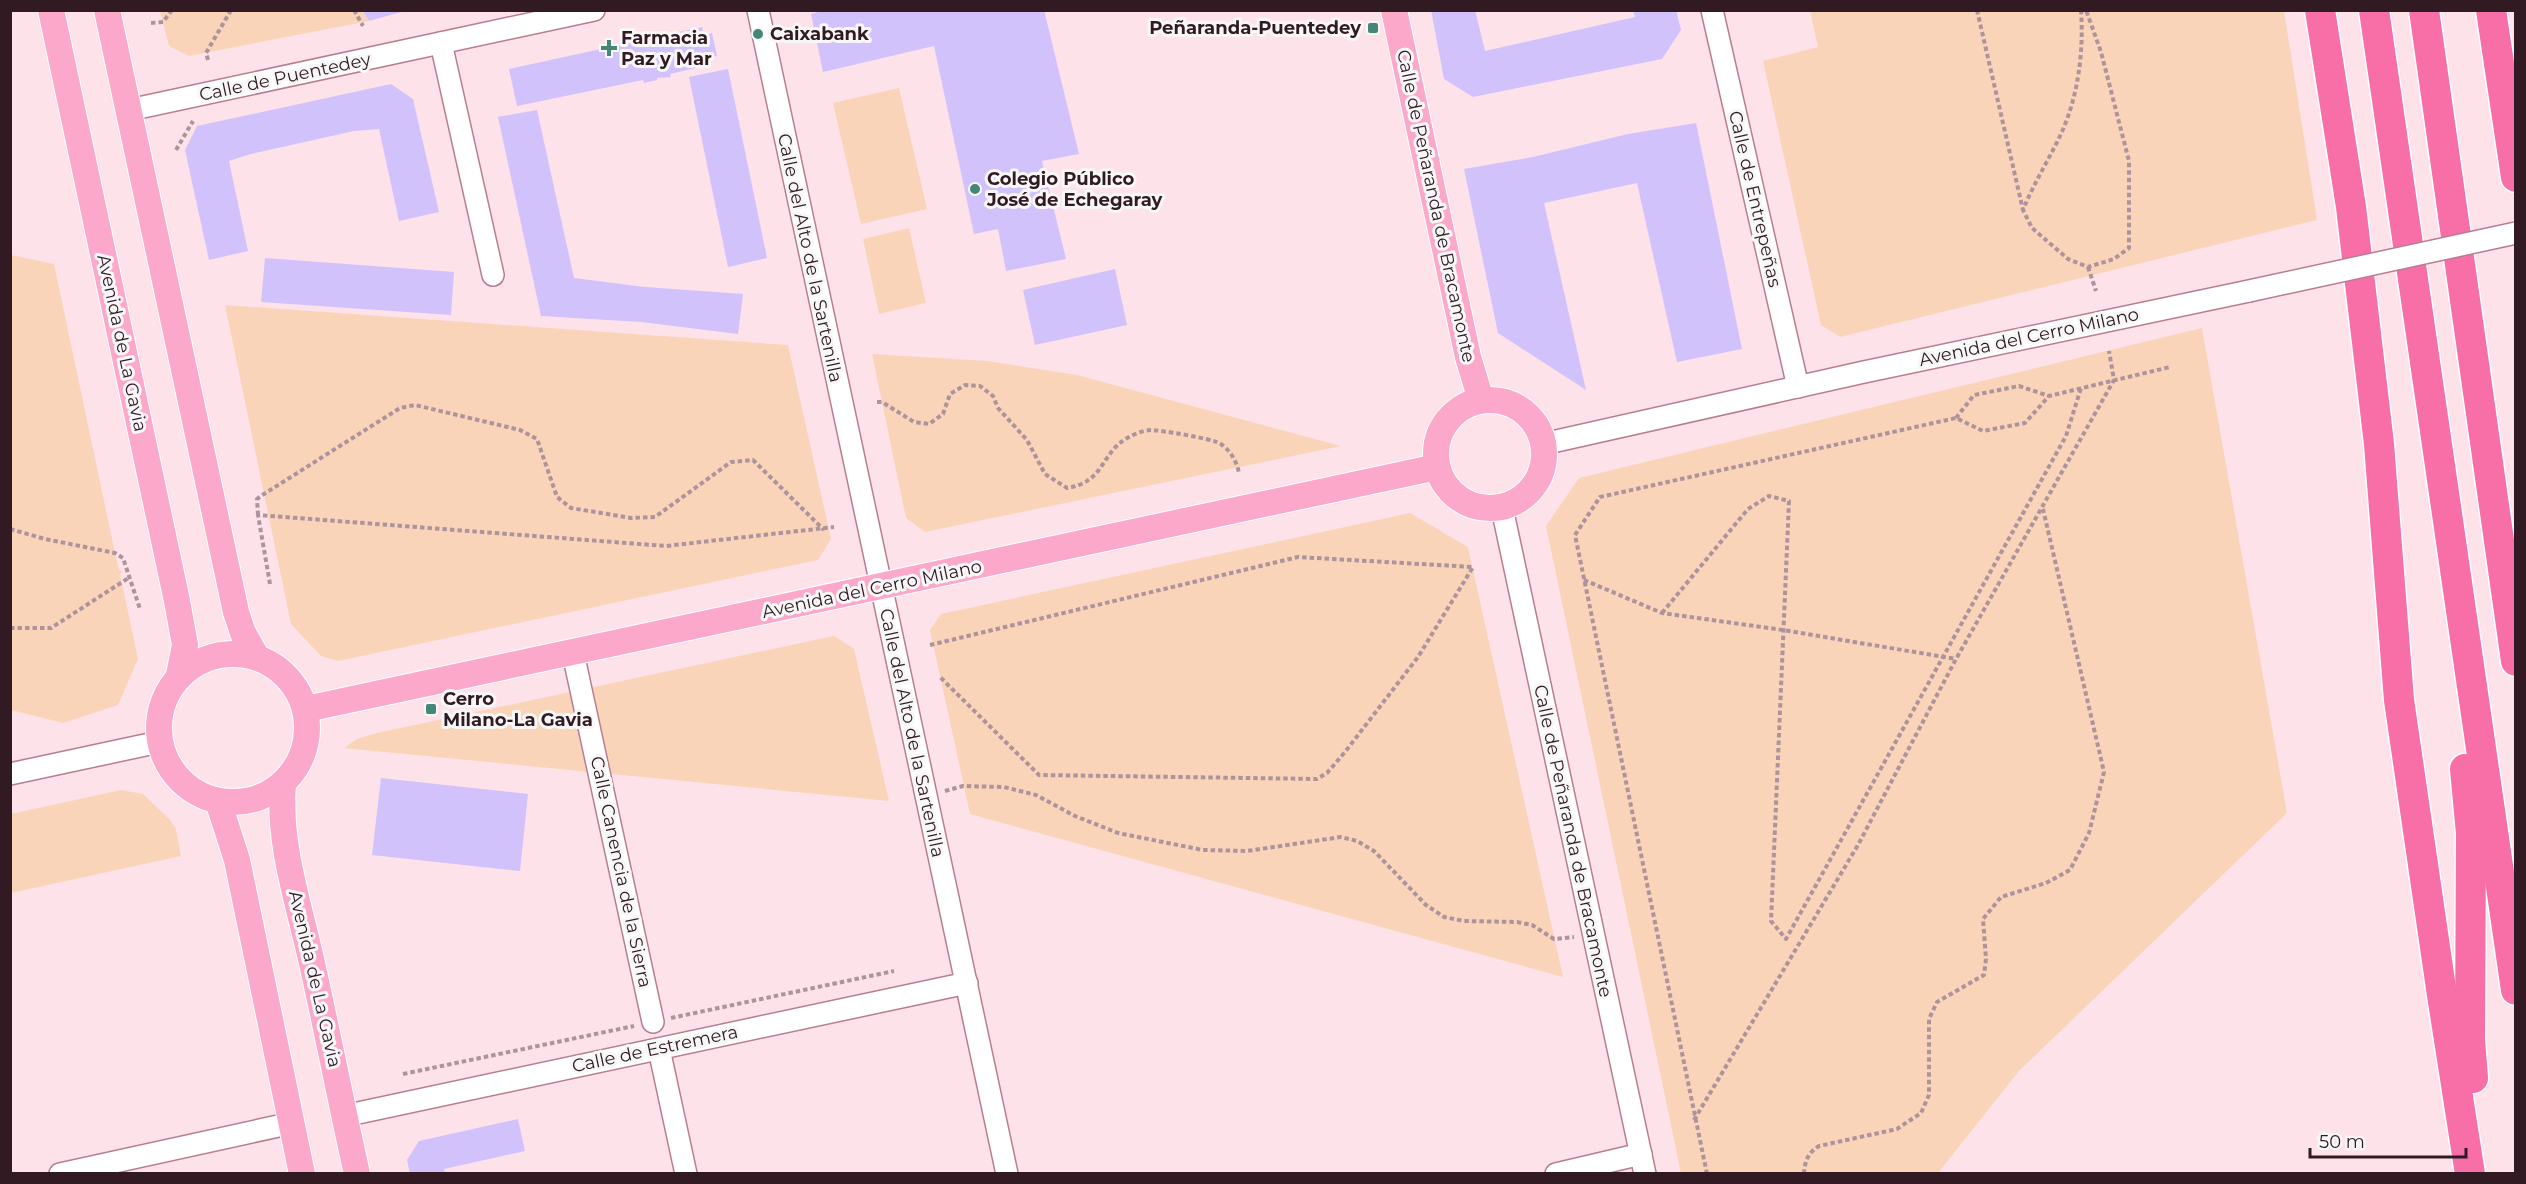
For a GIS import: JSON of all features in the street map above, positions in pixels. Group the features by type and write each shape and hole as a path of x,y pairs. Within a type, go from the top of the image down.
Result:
{"highway":[{"path":"2320,10 2351,207 2378,432 2399,700 2470,1173"},
{"path":"2374,10 2516,990"},
{"path":"2424,10 2516,661"},
{"path":"2491,10 2516,177"},
{"path":"2438,444 2471,833 2470,1040 2480,1173"}],"main road":[{"name":"Avenida de La Gavia","path":"51,10 179,612 185,645 179,675"},
{"path":"106,10 236,612 243,633 256,656"},
{"name":"Calle de Peñaranda de Bracamonte","path":"1394,10 1468,357 1480,400"},
{"path":"1480,400 1494,400 1521,409 1538,430 1543,444 1544,461 1539,479 1523,498 1502,508 1485,509 1466,503 1453,494 1443,482 1437,467 1435,449 1440,432 1449,417 1464,406 1480,400"},
{"name":"Avenida del Cerro Milano","path":"306,709 1437,467"},
{"path":"229,653 256,656 273,664 288,676 299,691 306,709 308,736 300,762 283,784 252,800 218,801 190,789 168,766 159,742 159,715 166,694 179,675 202,659 229,653"},
{"name":"Avenida de La Gavia","path":"283,784 281,808 286,849 357,1173"},
{"path":"218,801 237,860 302,1173"}],"street":[{"name":"Calle de Puentedey","path":"129,110 594,10"},
{"name":"Calle del Alto de la Sartenilla","path":"758,10 1007,1173"},
{"name":"Calle de Entrepeñas","path":"1713,10 1798,387"},
{"path":"441,44 493,275"},
{"name":"Avenida del Cerro Milano","path":"1543,444 2516,232"},
{"name":"Calle de Peñaranda de Bracamonte","path":"1502,508 1592,936 1643,1164"},
{"name":"Calle Canencia de la Sierra","path":"573,652 652,1022"},
{"path":"10,774 159,742"},
{"name":"Calle de Estremera","path":"344,1116 967,983"},
{"path":"659,1049 686,1173"},
{"path":"60,1173 292,1124"},
{"path":"1556,1173 1643,1164"}],"path":[{"path":"151,23 163,22 172,10"},
{"path":"208,60 206,53 231,10"},
{"path":"354,10 363,26"},
{"path":"1977,10 2023,210 2032,228 2068,259 2088,267 2114,259 2129,248 2129,161 2101,52 2086,10"},
{"path":"2023,210 2061,134 2074,98 2082,32 2081,10"},
{"path":"176,150 193,121"},
{"path":"2088,267 2096,291"},
{"path":"1694,1120 1858,845 1956,659 2114,380 2109,351"},
{"path":"1956,418 1974,395 2019,386 2049,396 2170,366"},
{"path":"877,402 882,402 914,422 929,424 943,414 950,394 965,385 980,386 993,396 998,408 1027,440 1045,474 1067,488 1082,486 1099,473 1113,449 1129,437 1150,430 1218,442 1231,454 1239,473"},
{"path":"1662,613 1749,509 1769,496 1789,501 1771,921 1786,939 2066,436 2081,388"},
{"path":"1707,1173 1694,1120 1575,535 1600,497 1956,418 1983,431 2025,423 2049,396"},
{"path":"270,584 256,499 400,408 415,405 520,430 537,439 557,497 571,508 631,518 655,517 731,462 753,460 824,530"},
{"path":"1804,1173 1805,1161 1810,1152 1819,1146 1897,1129 1921,1113 1929,1095 1929,1019 1936,1002 1984,975 1986,959 1983,919 2001,897 2046,884 2070,870 2089,833 2104,772 2043,508"},
{"path":"258,515 666,546 824,530 834,527"},
{"path":"10,529 45,539 116,553 123,558 140,609"},
{"path":"930,645 1298,557 1473,567 1418,657 1345,752 1327,773 1317,779 1039,776 940,677"},
{"path":"10,628 51,628 130,577"},
{"path":"1584,579 1662,613 1783,630 1956,659"},
{"path":"926,795 963,786 1004,787 1036,795 1075,816 1118,833 1203,850 1247,851 1341,837 1358,841 1374,851 1426,905 1444,917 1464,921 1516,922 1532,925 1554,939 1592,936"}],"shaded area":[{"path":"160,11 362,11 369,21 189,56 169,46"},
{"path":"1810,11 2284,11 2317,220 1840,337 1821,325 1763,61 1818,47"},
{"path":"899,88 927,209 861,224 833,103"},
{"path":"909,228 926,303 879,314 863,239"},
{"path":"11,255 54,264 115,553 119,570 123,571 120,574 138,659 118,705 63,723 11,710"},
{"path":"225,305 788,345 831,539 818,560 338,661 321,656 291,624"},
{"path":"2202,328 2287,813 2019,1071 1938,1173 1681,1173 1546,526 1579,478"},
{"path":"872,354 987,361 1077,375 1341,446 925,532 906,518"},
{"path":"1410,513 1468,547 1563,977 970,814 930,630 941,614"},
{"path":"834,636 854,649 889,801 344,748 357,739 377,733"},
{"path":"121,790 143,794 170,820 176,829 181,856 11,893 11,814"}],"building":[{"path":"362,10 405,10 405,11 369,21"},
{"path":"825,10 1044,10 1079,154 1042,161 1066,259 1006,271 998,229 974,234 934,46 823,72 811,14"},
{"path":"1431,10 1475,10 1485,51 1635,17 1633,10 1676,10 1681,30 1662,59 1473,97 1444,79"},
{"path":"702,27 704,35 712,33 717,56 709,57 710,61 700,64 700,67 644,83 643,80 517,106 509,69"},
{"path":"728,69 767,258 728,267 689,77"},
{"path":"391,84 413,99 439,212 399,221 379,129 354,131 229,161 248,251 209,260 185,150 197,126"},
{"path":"537,110 574,278 645,287 743,294 738,334 641,322 541,316 498,117"},
{"path":"1696,123 1742,349 1677,362 1637,183 1544,203 1586,390 1498,333 1464,169 1533,157 1628,134"},
{"path":"265,258 454,272 451,315 261,302"},
{"path":"1115,269 1127,325 1035,345 1023,290"},
{"path":"381,778 528,794 520,871 372,855"},
{"path":"518,1119 525,1151 444,1169 445,1174 410,1174 407,1160 419,1141"}],"place":[{"name":"Peñaranda-Puentedey","path":"1373,28"},
{"name":"Caixabank","path":"758,34"},
{"name":"Farmacia Paz y Mar","path":"609,48"},
{"name":"Colegio Público José de Echegaray","path":"975,189"},
{"name":"Cerro Milano-La Gavia","path":"431,709"}]}
